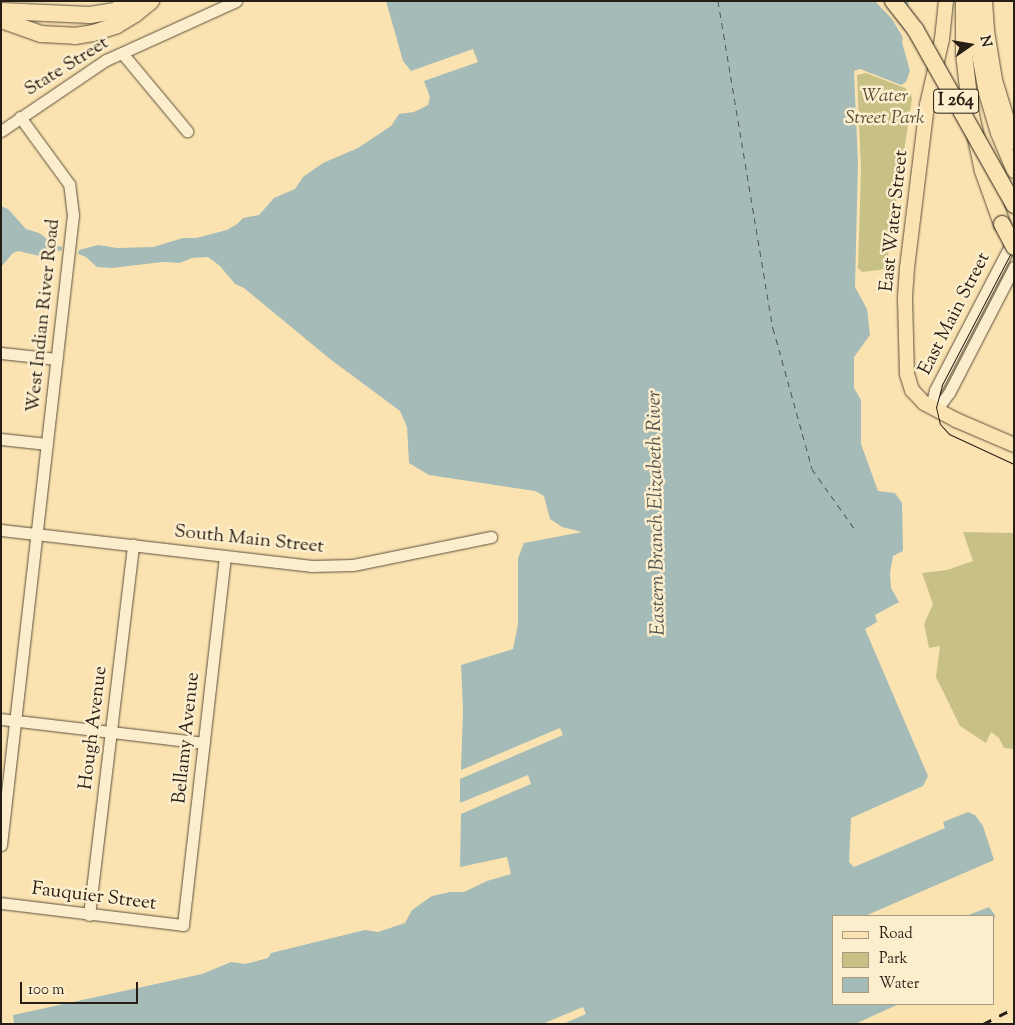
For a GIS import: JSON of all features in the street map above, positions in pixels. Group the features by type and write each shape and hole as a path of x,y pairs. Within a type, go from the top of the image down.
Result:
{"highway":[{"path":"1,11 90,15 114,11 133,1"},
{"path":"1,20 41,34 85,35 118,25 136,14 151,1"},
{"name":"I 264","path":"893,1 915,29 1014,204"},
{"path":"964,1 964,53 972,122 983,171 1002,224 1014,247"}],"main road":[{"name":"East Water Street","path":"946,1 942,39 927,105 905,283 908,381 917,397 934,409 1014,445"},
{"path":"973,1 983,79 998,133 1014,171"},
{"path":"985,1 987,31 995,80 1014,142"}],"street":[{"name":"State Street","path":"1,131 91,68 236,1"},
{"path":"122,53 187,131"},
{"name":"West Indian River Road","path":"1,845 71,237 73,204 68,184 20,118"},
{"name":"East Main Street","path":"934,409 937,387 1014,238"},
{"name":"East Main Street","path":"934,409 948,393 1014,267"},
{"path":"1,353 57,358"},
{"path":"1,439 47,444"},
{"name":"South Main Street","path":"1,530 312,566 332,566 376,561 491,537"},
{"name":"Hough Avenue","path":"89,915 133,545"},
{"name":"Bellamy Avenue","path":"183,925 225,556"},
{"path":"1,719 204,743"},
{"name":"Fauquier Street","path":"1,903 183,925"}],"green space":[{"name":"Water Street Park","path":"866,73 905,88 911,94 912,99 886,269 862,272 858,268 861,170 857,75"},
{"path":"963,532 1014,533 1014,749 1004,748 999,738 991,732 986,743 960,726 936,677 940,646 929,648 924,624 933,604 922,573 947,570 973,561"}],"water":[{"name":"Eastern Branch Elizabeth River","path":"386,1 909,1 902,42 910,71 906,82 901,85 860,69 854,71 858,164 855,287 867,309 870,335 854,357 854,388 861,400 861,444 878,491 895,493 902,503 903,551 893,556 890,573 891,588 899,602 875,615 877,622 865,629 928,776 923,786 851,818 849,862 854,867 945,828 943,822 968,812 975,815 983,826 994,860 867,915 832,915 832,1005 897,1005 855,1024 563,1024 586,1014 583,1007 542,1024 14,1024 13,1015 202,974 231,962 245,964 268,958 271,953 365,930 378,932 405,923 412,910 432,896 450,892 464,892 487,881 511,874 507,857 460,867 461,814 531,784 528,775 460,803 460,779 563,735 560,728 461,770 463,710 461,665 513,649 518,624 518,558 524,543 582,532 562,527 550,519 544,496 535,491 429,475 409,463 407,427 400,411 330,359 244,288 235,284 220,266 208,257 192,258 180,263 162,262 112,268 97,267 86,257 78,254 79,250 98,245 117,248 153,247 183,238 196,238 227,230 243,218 259,215 274,198 295,189 303,177 323,163 358,148 391,126 399,114 414,112 428,105 430,97 424,81 478,62 473,49 411,71 403,61"},
{"path":"1,206 8,209 26,229 39,233 55,245 62,247 62,250 40,256 18,251 13,253 1,267"},
{"path":"989,907 995,915 969,915"}],"pier":[{"path":"875,1 883,1 892,11 906,33 905,41 892,19"}],"ferry route":[{"path":"718,1 773,328 812,469 856,531"}],"tram line":[{"path":"1014,247 942,385 936,407 940,424 949,434 1014,464"}],"railway":[{"path":"983,1024 1014,1008"}]}
